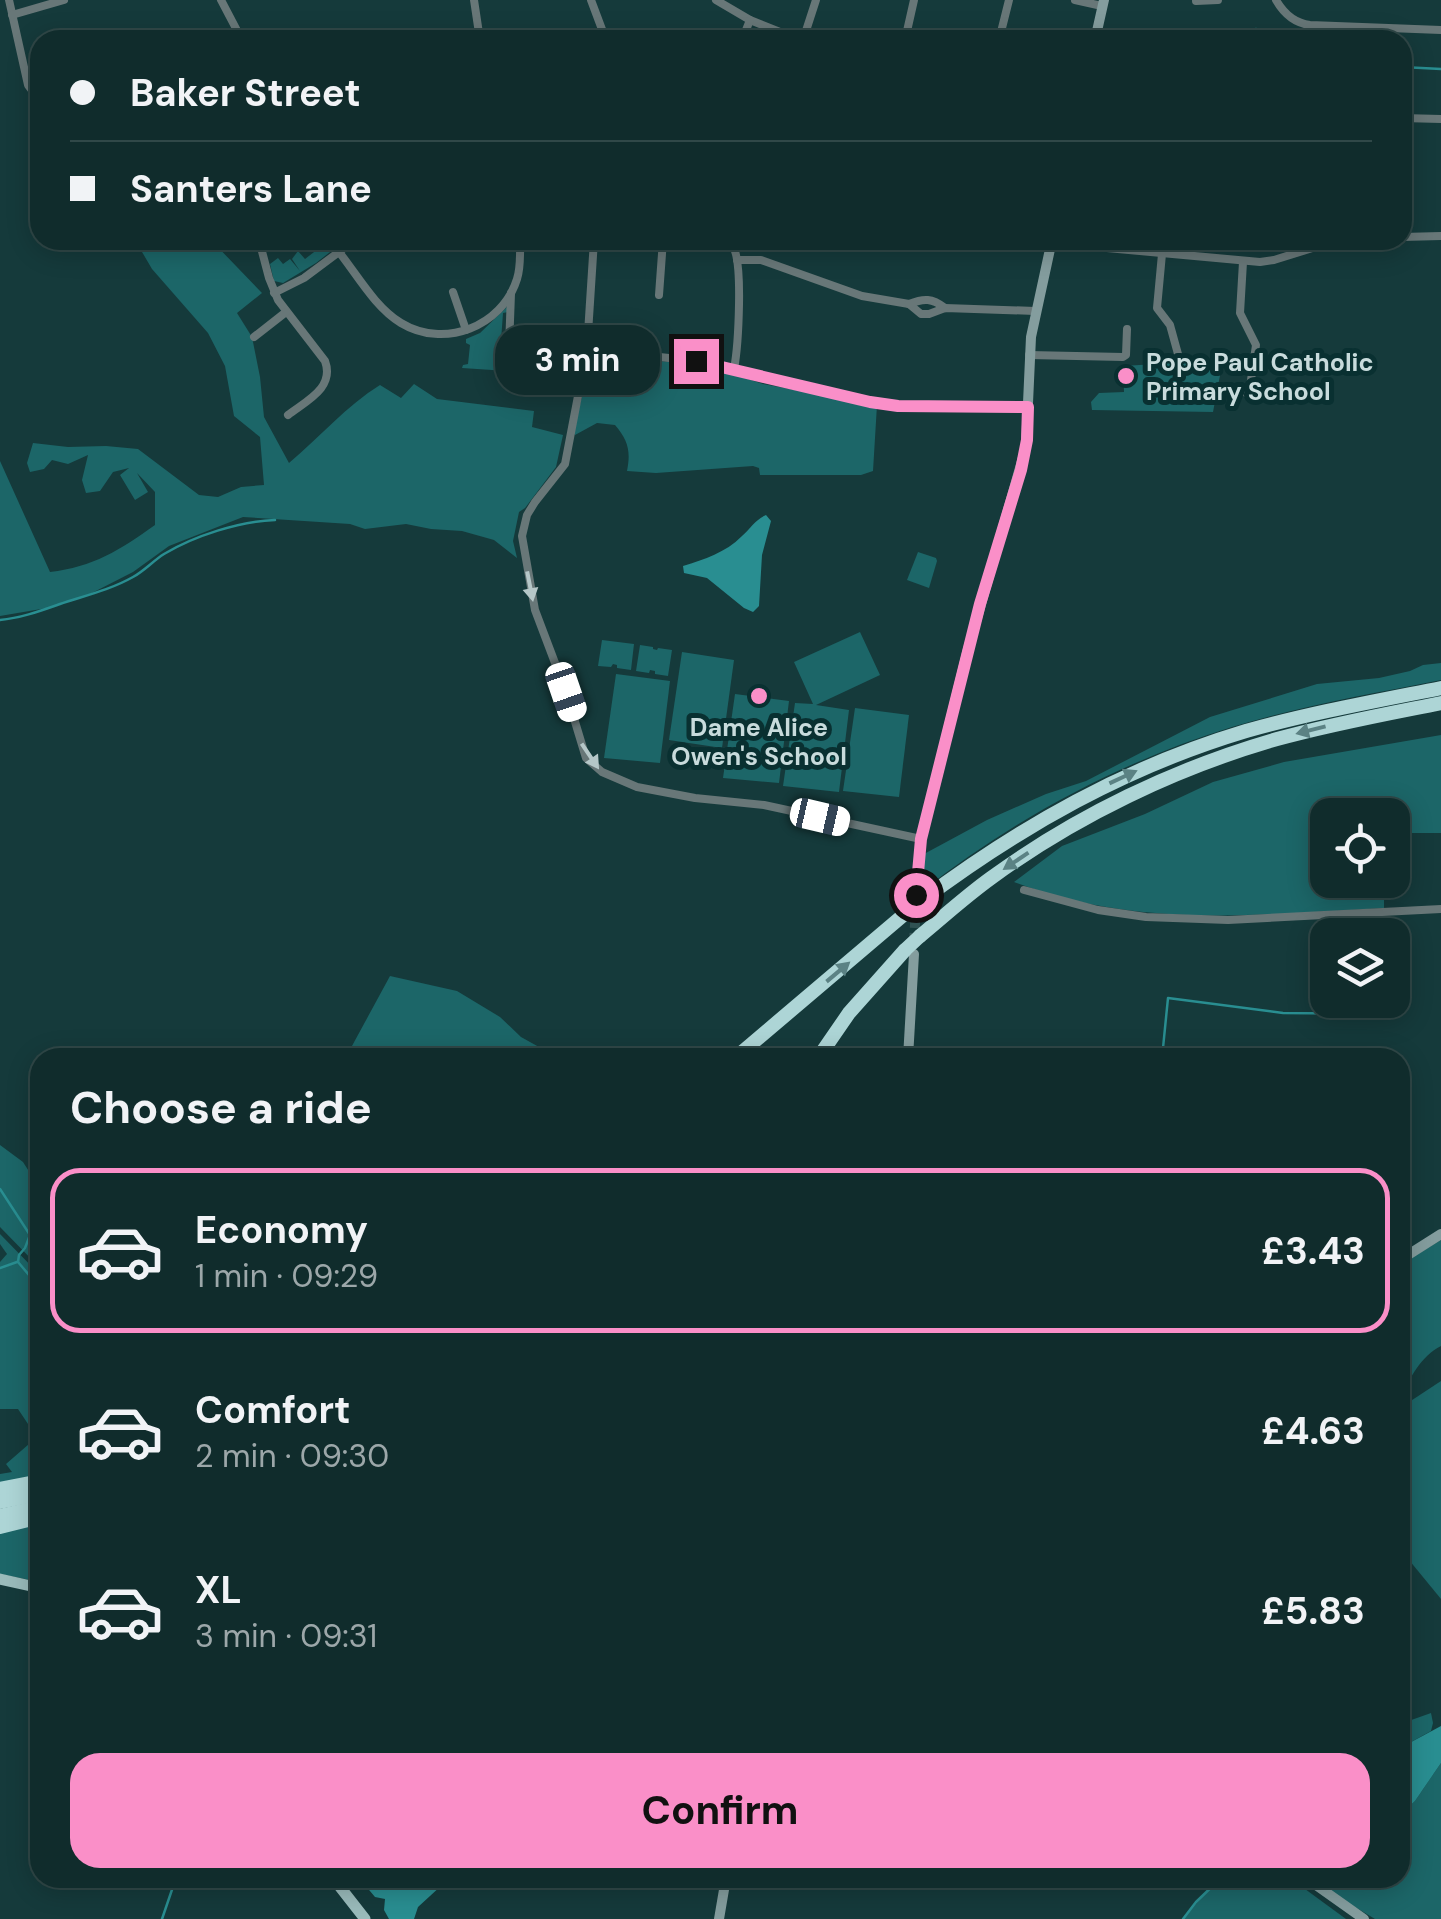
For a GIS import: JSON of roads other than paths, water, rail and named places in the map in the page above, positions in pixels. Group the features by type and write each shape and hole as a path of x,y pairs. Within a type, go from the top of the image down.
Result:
{"highway":[{"path":"747,1048 919,898 1025,829 1090,793 1209,743 1277,723 1441,688"},
{"path":"825,1048 873,984 910,952 920,936 992,878 1095,814 1216,759 1275,740 1441,703"},
{"path":"0,1490 30,1484"},
{"path":"0,1502 30,1496"},
{"path":"0,1516 30,1509"},
{"path":"0,1527 30,1520"}],"main road":[{"path":"0,1579 30,1586"},
{"path":"341,1888 364,1919"}],"street":[{"path":"9,0 30,87"},
{"path":"12,14 64,0"},
{"path":"221,0 237,30"},
{"path":"462,0 474,3 478,30"},
{"path":"592,0 602,30"},
{"path":"716,0 776,30"},
{"path":"805,30 816,0"},
{"path":"907,30 914,0"},
{"path":"1002,30 1009,0"},
{"path":"1076,0 1103,3 1097,30"},
{"path":"1196,1 1218,0"},
{"path":"1276,0 1288,16 1310,26 1441,30"},
{"path":"746,30 750,20"},
{"path":"1412,118 1441,118"},
{"path":"1412,236 1441,236"},
{"path":"263,250 274,294 329,372 325,386 288,415"},
{"path":"274,294 342,250"},
{"path":"339,252 386,312 401,323 434,334 466,330 493,315 517,278 520,250"},
{"path":"593,250 587,349 566,464 535,502 522,536 535,610 577,724 583,751 594,766 620,781 656,791 764,805 921,839"},
{"path":"659,295 662,250"},
{"path":"734,250 739,343 734,370"},
{"path":"919,898 921,839 980,604 1021,470 1027,440 1029,355 1050,250"},
{"path":"1128,250 1243,262 1274,260 1306,250"},
{"path":"1162,254 1158,308 1170,325 1178,354"},
{"path":"737,260 761,260 862,296 908,304 922,314 945,308 1035,311"},
{"path":"1243,262 1240,308 1256,345 1250,387"},
{"path":"453,292 466,330"},
{"path":"508,348 511,292"},
{"path":"908,304 926,298 945,308"},
{"path":"254,338 286,312"},
{"path":"1029,355 1123,357 1127,329"},
{"path":"587,349 696,361 898,406 1028,407"},
{"path":"1024,890 1146,918 1228,920 1441,909"},
{"path":"908,1048 910,952"},
{"path":"1410,1254 1441,1234"},
{"path":"719,1919 724,1888"},
{"path":"1320,1888 1364,1919"}],"waterway":[{"path":"1412,68 1441,69"},
{"path":"0,620 115,586 176,547 203,536 232,526 275,520"},
{"path":"1163,1048 1168,998 1310,1013"},
{"path":"0,1189 30,1235 18,1262"},
{"path":"0,1268 17,1262"},
{"path":"18,1262 30,1276"},
{"path":"162,1919 173,1888"},
{"path":"1183,1919 1211,1888"}],"tunnel":[{"path":"914,943 916,905"}],"place":[{"name":"Pope Paul Catholic Primary School","path":"1126,376"},
{"name":"Dame Alice Owen's School","path":"759,696"}]}
